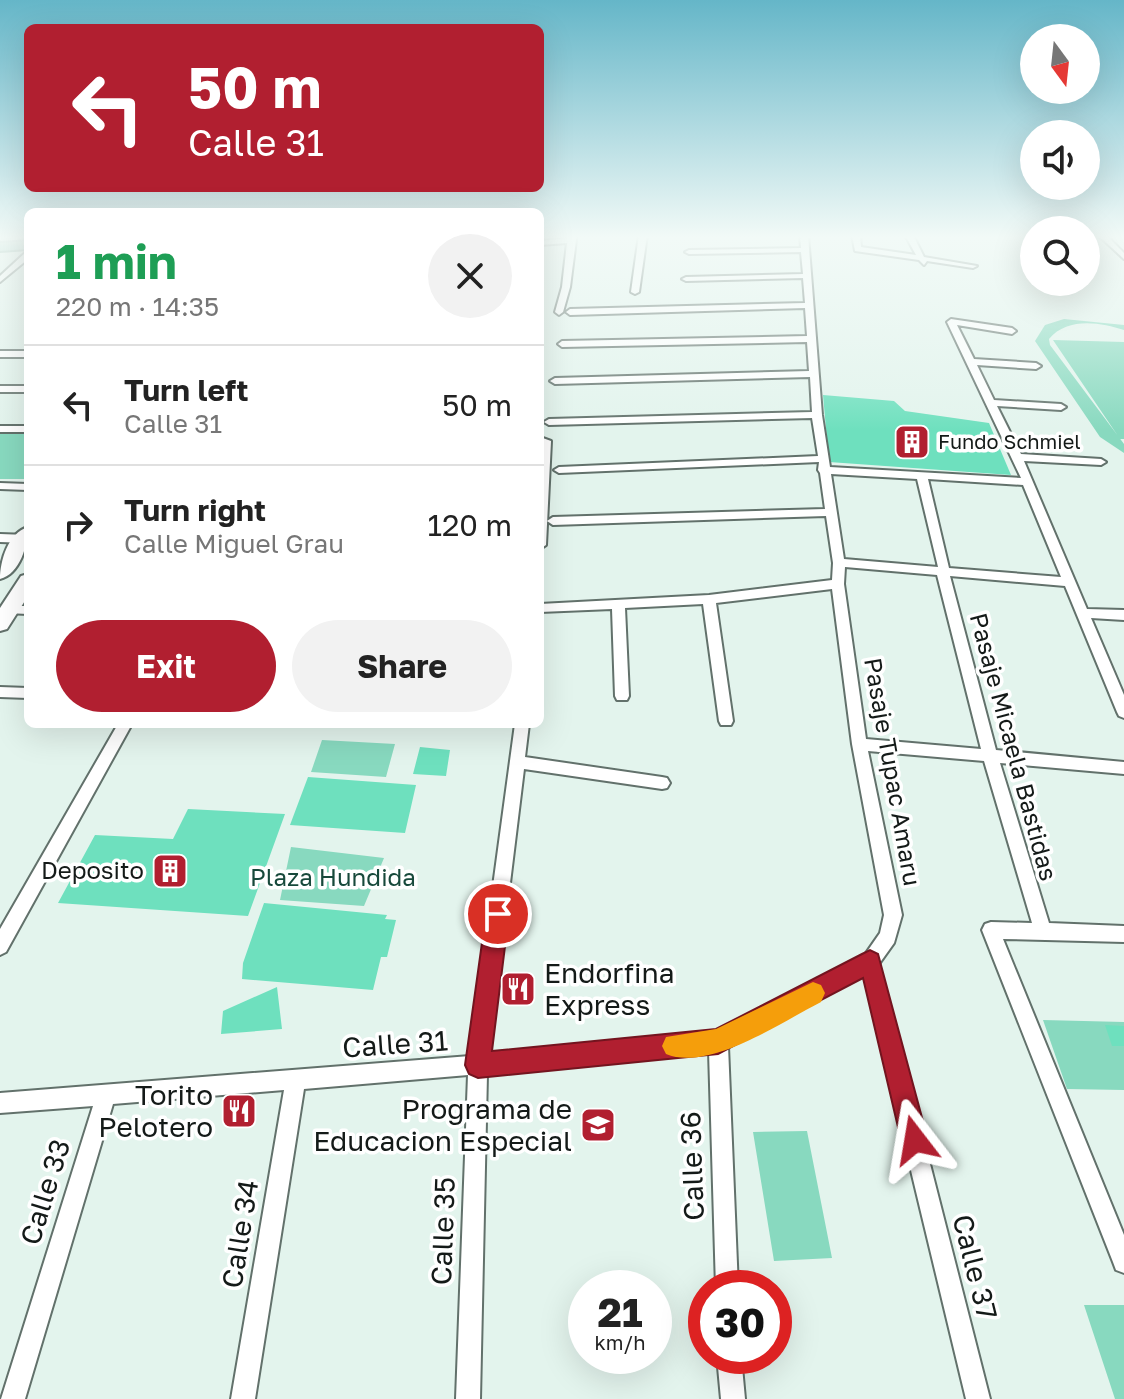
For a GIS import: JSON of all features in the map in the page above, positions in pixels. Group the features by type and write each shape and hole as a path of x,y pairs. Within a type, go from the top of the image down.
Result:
{"main road":[{"path":"0,573 24,541"},
{"path":"13,615 24,590"}],"street":[{"path":"565,300 564,312 808,305"},
{"name":"Pasaje Tupac Amaru","path":"808,300 817,415 839,563 838,584 859,744 893,915 888,937 870,962"},
{"path":"1012,331 951,322 1017,457 1124,712"},
{"path":"562,344 812,339"},
{"path":"0,354 24,354"},
{"path":"970,362 1036,366"},
{"path":"555,381 815,374"},
{"path":"0,389 24,389"},
{"path":"991,403 1061,407"},
{"path":"549,422 817,415"},
{"path":"0,429 24,429"},
{"path":"1017,457 1101,462"},
{"path":"559,470 823,465 922,476 1028,482"},
{"name":"Pasaje Micaela Bastidas","path":"922,476 990,756 1043,932"},
{"path":"0,486 24,487"},
{"path":"553,521 829,512"},
{"path":"0,538 24,537"},
{"path":"839,563 1071,582"},
{"path":"544,608 709,599 838,584"},
{"path":"709,599 726,721"},
{"path":"618,604 622,696"},
{"path":"1084,613 1124,615"},
{"path":"0,692 24,693"},
{"path":"0,946 123,728"},
{"name":"Calle 35","path":"468,1399 478,1065 521,728"},
{"path":"859,744 1124,768"},
{"path":"517,762 662,783"},
{"path":"1124,934 991,930 1124,1262"},
{"name":"Calle 31","path":"0,1103 478,1065 718,1041 870,962"},
{"name":"Calle 37","path":"870,962 978,1399"},
{"name":"Calle 36","path":"718,1041 726,1270"},
{"name":"Calle 34","path":"243,1399 296,1080"},
{"name":"Calle 33","path":"13,1399 106,1094"},
{"path":"731,1374 733,1399"}],"green space":[{"path":"1064,319 1124,325 1124,330 1105,325 1074,324 1056,332 1049,339 1050,345 1124,444 1124,453 1100,437 1035,341 1045,325"},
{"path":"1053,340 1124,342 1124,439 1120,439"},
{"path":"0,433 24,433 24,479 0,479"},
{"path":"322,740 395,744 386,777 311,772"},
{"name":"Plaza Hundida","path":"291,847 384,858 364,906 280,900"},
{"path":"1043,1020 1124,1022 1124,1090 1067,1089"},
{"path":"807,1131 832,1258 774,1261 753,1132"},
{"path":"1084,1305 1124,1305 1124,1399 1115,1399"}],"building":[{"name":"Fundo Schmiel","path":"823,395 894,401 905,411 989,423 1011,475 829,462"},
{"path":"420,747 450,750 446,776 413,774"},
{"path":"308,777 416,785 405,833 290,825"},
{"name":"Deposito","path":"188,809 285,814 248,916 58,903 95,835 173,839"},
{"path":"264,903 387,915 385,919 396,920 387,957 381,957 373,990 242,979 243,963"},
{"path":"277,987 282,1029 221,1034 223,1011"},
{"path":"1105,1025 1124,1026 1124,1046 1112,1046"}],"slow traffic":[{"path":"675,1046 718,1041 813,993"}],"place":[{"name":"Fundo Schmiel","path":"912,442"},
{"name":"Deposito","path":"170,871"},
{"name":"Endorfina Express","path":"518,989"},
{"name":"Torito Pelotero","path":"239,1111"},
{"name":"Programa de Educacion Especial","path":"598,1125"}],"route":[{"path":"498,914 478,1065 718,1041 870,962 915,1140"}]}
